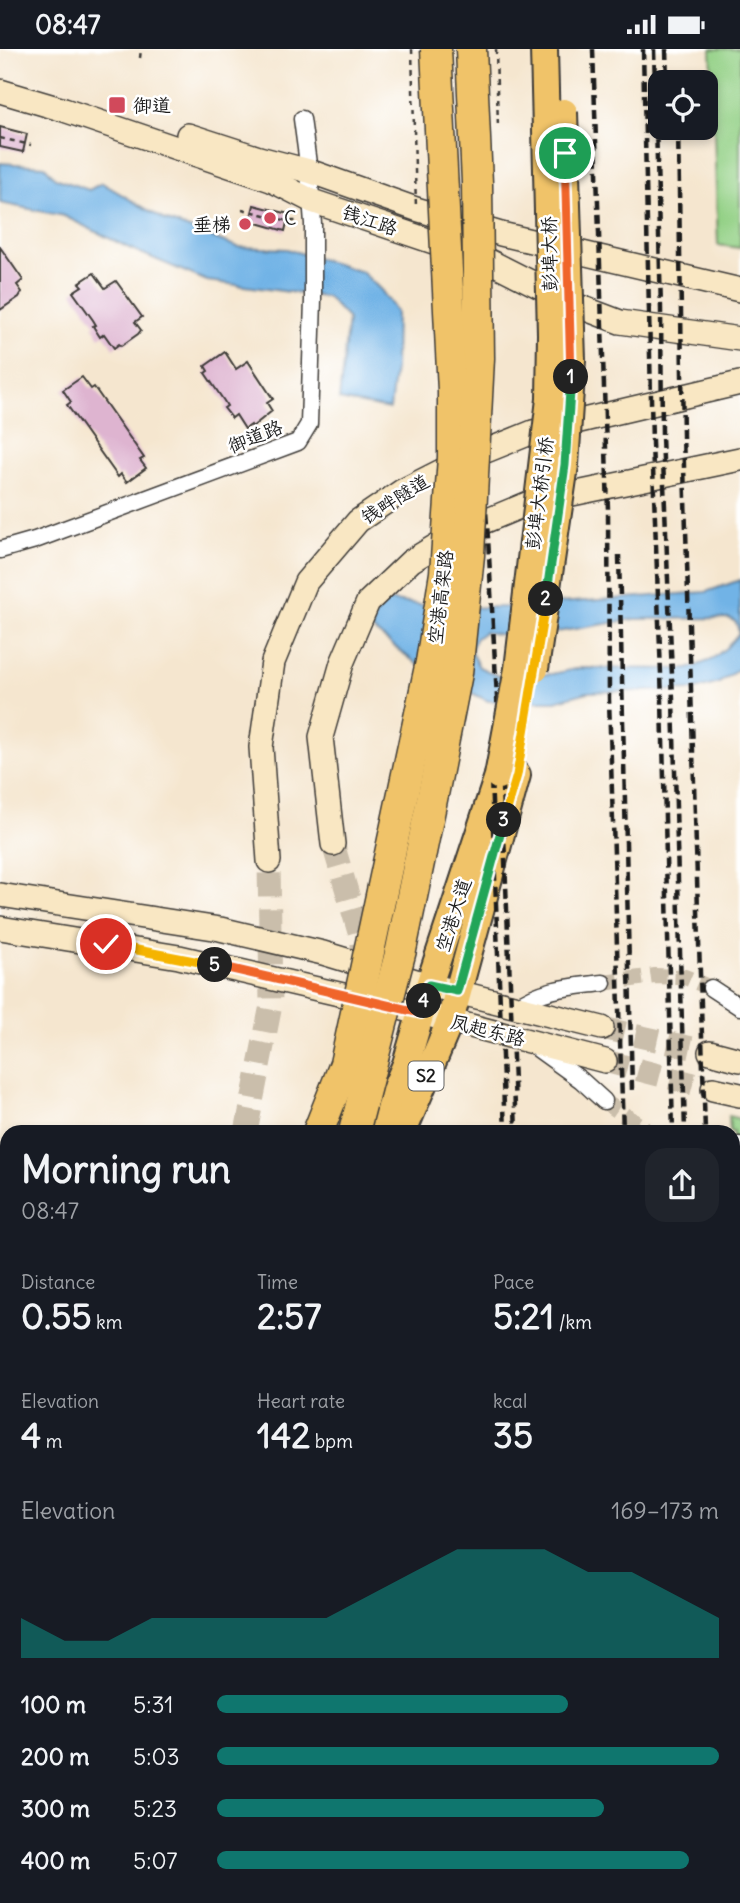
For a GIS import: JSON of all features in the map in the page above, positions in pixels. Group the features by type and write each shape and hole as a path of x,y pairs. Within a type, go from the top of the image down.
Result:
{"highway":[{"name":"空港高架路","path":"321,1125 345,1064 432,662 445,573 453,457 453,391 436,49"},
{"name":"空港高架路","path":"356,1125 401,950 437,775 457,673 470,555 480,358 471,49"}],"main road":[{"name":"彭埠大桥","path":"544,49 551,334"},
{"name":"彭埠大桥","path":"507,775 544,615 565,465 572,360 562,49"},
{"name":"钱江路","path":"0,75 501,234 740,290"},
{"name":"钱江路","path":"0,91 271,180 312,201 487,260 578,306 620,322 740,339"},
{"name":"彭埠大桥引桥","path":"507,775 544,460 550,398 551,334"},
{"name":"钱畔隧道","path":"269,860 261,747 273,662 306,582 358,521 402,491 461,461 533,432 740,383"},
{"path":"333,844 321,737 342,663 369,602 411,561 457,533 529,503 740,459"},
{"name":"空港大道","path":"380,1125 406,1064 429,985 507,775"},
{"name":"空港大道","path":"406,1125 450,1021 507,775"},
{"name":"凤起东路","path":"0,895 220,929 323,953 429,985 603,1028"},
{"name":"凤起东路","path":"0,928 179,957 421,1013 605,1061"},
{"path":"710,1052 740,1060"},
{"path":"713,1089 740,1095"}],"street":[{"name":"御道路","path":"0,550 34,540 298,442 309,424 313,300 312,201 302,118"},
{"path":"516,1007 532,995 550,990 603,983"},
{"path":"711,988 740,1007"},
{"path":"521,1038 548,1055 604,1101"}],"path":[{"path":"140,58 141,49"},
{"path":"412,49 416,209"},
{"path":"0,138 31,145"},
{"path":"242,209 298,221"}],"green space":[{"path":"711,49 740,49 740,248 718,245 714,140 718,140 718,70 712,70"},
{"path":"729,1116 740,1119 740,1125 730,1125"}],"water":[{"path":"0,163 45,166 55,178 89,190 102,183 165,220 238,247 287,249 362,272 381,290 396,311 395,367 390,409 339,400 348,319 327,297 207,281 129,248 64,216 0,203"},
{"path":"740,580 740,668 719,683 695,690 588,692 555,701 488,701 425,670 372,629 378,602 393,601 447,608 506,607 706,592","holes":["728,618 736,622 739,633 727,647 711,660 688,669 580,668 552,674 499,676 479,667 471,652 475,639 484,632 511,636 563,631 635,619"]}],"building":[{"path":"0,127 27,134 23,152 0,147"},
{"name":"C","path":"254,205 289,214 285,231 250,221"},
{"path":"0,247 23,280 17,285 22,292 19,297 0,310"},
{"path":"94,273 105,288 116,281 142,317 135,322 141,330 121,346 119,344 114,348 104,334 100,337 93,326 96,325 93,320 73,292 82,286 79,283"},
{"path":"225,352 236,369 248,361 273,399 267,403 272,411 252,427 251,425 245,429 236,415 232,418 205,373 208,371 205,366"},
{"path":"82,377 91,389 94,387 144,458 140,460 146,468 127,482 121,474 118,477 67,405 71,402 63,390"}],"tunnel":[{"path":"333,844 365,959"},
{"path":"247,1125 271,1005 269,861"},
{"path":"603,983 655,976 685,977 711,988"},
{"path":"602,1028 710,1052"},
{"path":"605,1061 713,1089"},
{"path":"604,1101 639,1125"}],"railway":[{"path":"463,49 476,378 502,786 516,1125"},
{"path":"593,49 608,510 609,699 623,1125"},
{"path":"643,49 673,1125"},
{"path":"654,49 662,436 673,699 685,1125"},
{"path":"666,49 667,70"},
{"path":"678,140 683,435 705,1125"},
{"path":"619,555 632,1090"},
{"path":"490,751 505,1125"}],"place":[{"name":"御道","path":"117,105"},
{"name":"C","path":"270,218"},
{"name":"垂梯","path":"245,224"}],"route":[{"path":"106,944 179,957 421,1013 429,985 457,991 517,775 544,615 565,465 572,360 565,153"}]}
